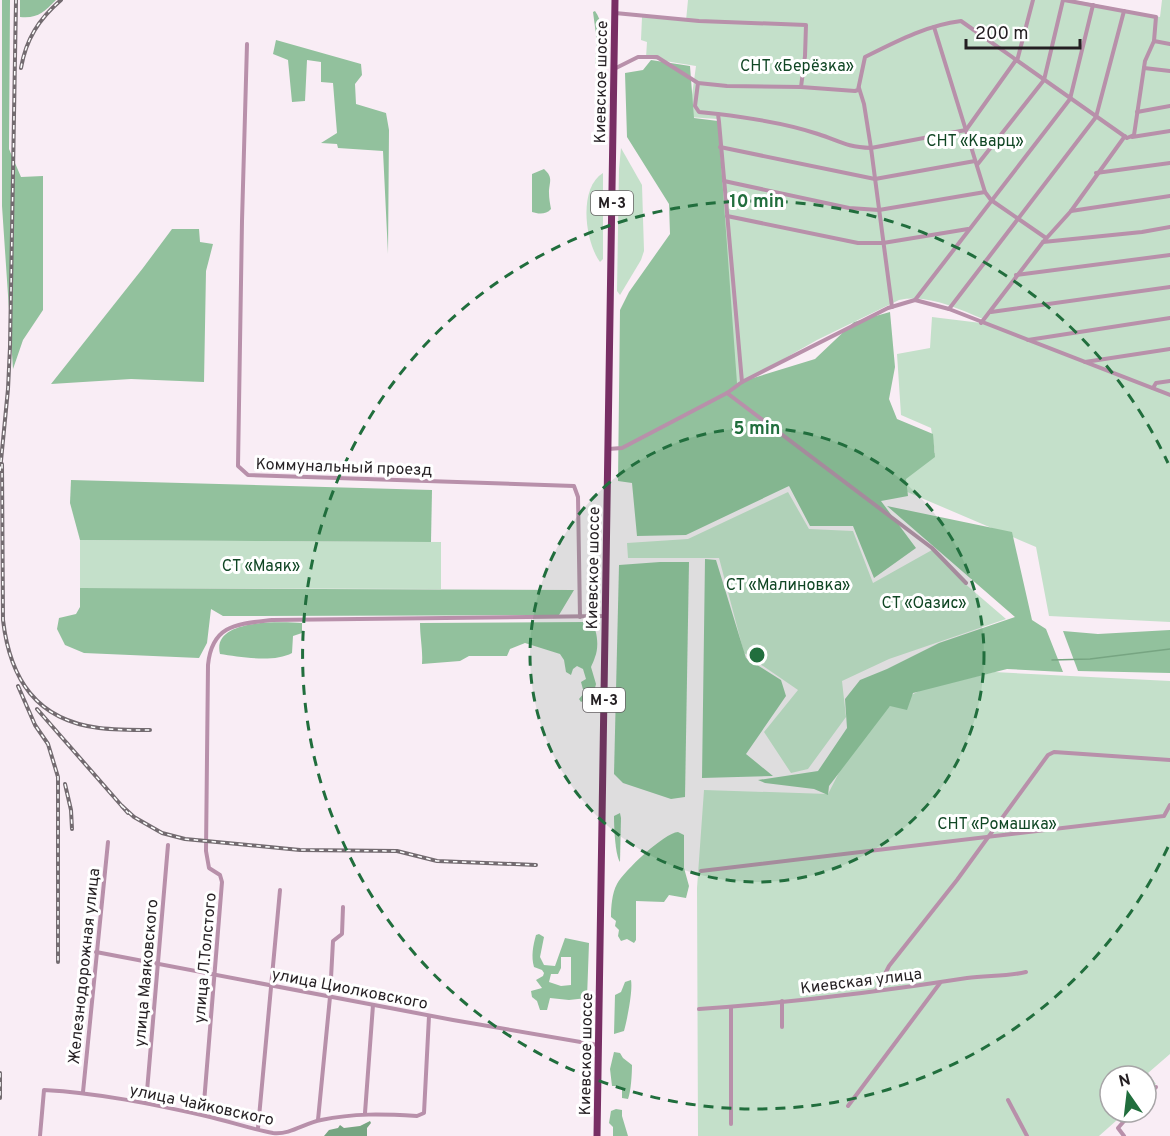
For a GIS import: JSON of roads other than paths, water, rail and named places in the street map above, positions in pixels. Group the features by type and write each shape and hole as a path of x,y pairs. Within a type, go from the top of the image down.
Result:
{"highway":[{"name":"Киевское шоссе","path":"597,1136 615,0"}],"street":[{"path":"698,83 695,106 699,112 741,117 807,131 852,147 870,148 966,130 1017,61 1033,0"},
{"path":"720,147 875,179 976,164 1044,80 1064,0 1156,17 1154,42 1144,68 1134,135 1126,137 1096,173 1071,211 1016,275 981,323"},
{"path":"915,300 1070,99 1093,5"},
{"path":"949,309 1096,117 1124,11"},
{"path":"615,13 699,21 806,25 801,87"},
{"path":"614,70 638,57 657,57 698,83 855,91 865,57 934,27 961,21 1126,137 1170,130"},
{"path":"934,27 985,192 991,200 1045,240 1170,227"},
{"path":"1154,42 1170,44"},
{"name":"Коммунальный проезд","path":"247,44 238,466 248,475 574,486 578,496 580,617"},
{"path":"1144,68 1170,71"},
{"path":"858,86 864,104 892,307"},
{"path":"1137,112 1170,106"},
{"path":"718,114 742,382"},
{"path":"1096,173 1170,163"},
{"path":"724,182 849,208 879,210 985,192"},
{"path":"1071,211 1170,196"},
{"path":"727,216 858,243 883,243 969,229"},
{"path":"1016,275 1170,255"},
{"path":"991,312 1170,286"},
{"path":"608,448 622,448 727,393 742,382 892,307 915,300 949,309 1170,395"},
{"path":"1026,340 1170,318"},
{"path":"1083,362 1170,349"},
{"path":"1153,388 1156,383 1170,381"},
{"path":"727,393 932,548 966,583"},
{"path":"580,617 605,615"},
{"name":"улица Л.Толстого","path":"203,1115 222,882 220,875 209,868 206,851 208,665 213,643 218,636 242,623 272,620 580,617"},
{"path":"877,990 890,966 957,880 1048,755 1054,752 1170,760"},
{"path":"701,871 1164,816 1170,805"},
{"name":"Железнодорожная улица","path":"83,1092 108,842"},
{"name":"улица Маяковского","path":"146,1103 168,845"},
{"path":"258,1128 280,890"},
{"path":"318,1120 333,941 342,934 343,907"},
{"name":"улица Циолковского","path":"96,952 599,1046"},
{"name":"Киевская улица","path":"699,1009 940,983 972,977 1011,976 1026,972"},
{"path":"848,1106 940,983"},
{"path":"782,1001 782,1027"},
{"path":"365,1113 374,1005"},
{"path":"731,1007 732,1124"},
{"name":"улица Чайковского","path":"40,1136 44,1090 83,1092 146,1103 258,1128 275,1135 318,1120 365,1113 417,1116 424,1113 429,1016"},
{"path":"1008,1100 1027,1136"},
{"path":"1122,1124 1118,1128 1124,1136"}],"waterway":[{"path":"1052,660 1090,659 1170,649"}],"railway":[{"path":"0,471 10,347 16,0"},
{"path":"21,68 26,48 35,30 61,0"},
{"path":"2,464 3,620 12,661 20,678 30,693 58,716 99,728 150,730"},
{"path":"18,686 35,725 48,744 58,777 58,962"},
{"path":"37,709 128,813"},
{"path":"65,784 71,810 72,829"},
{"path":"122,806 134,817 162,833 185,839 300,850 397,851 437,861 536,865"},
{"path":"0,1073 0,1098"}],"park label":[{"name":"СНТ «Берёзка»","path":"797,65"},
{"name":"СНТ «Кварц»","path":"975,140"},
{"name":"СТ «Маяк»","path":"261,565"},
{"name":"СТ «Малиновка»","path":"788,584"},
{"name":"СТ «Оазис»","path":"924,602"},
{"name":"СНТ «Ромашка»","path":"997,823"}]}
